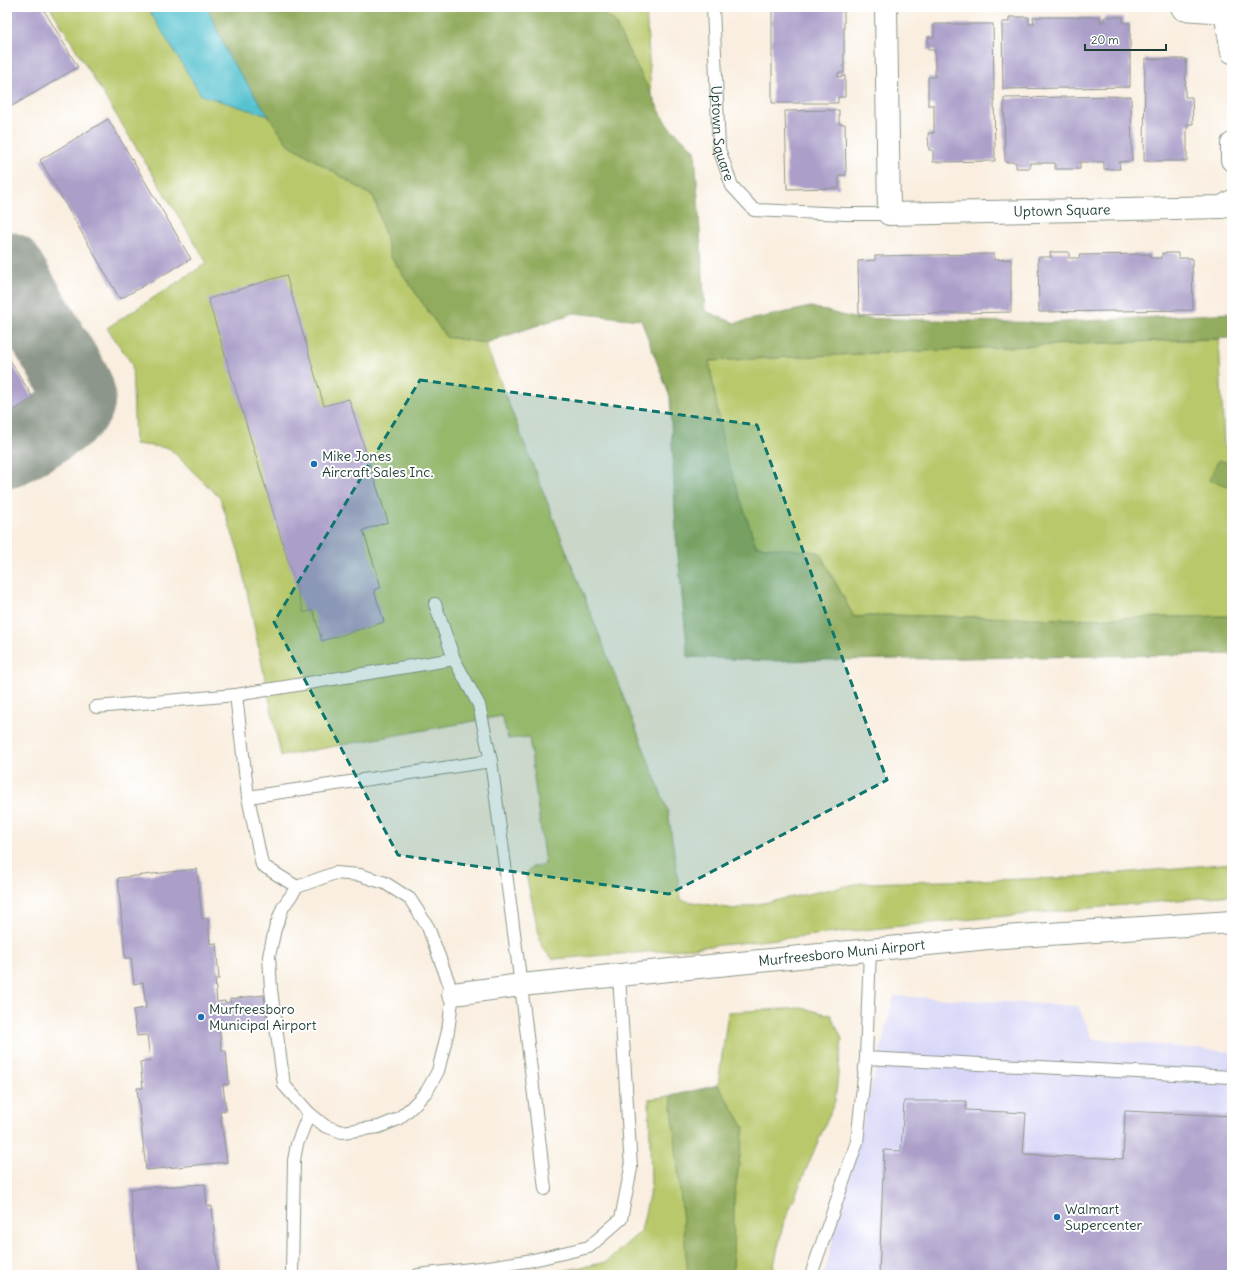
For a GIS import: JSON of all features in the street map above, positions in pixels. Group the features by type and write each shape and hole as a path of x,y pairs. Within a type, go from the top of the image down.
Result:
{"street":[{"path":"886,7 889,214"},
{"path":"1182,7 1183,9 1229,12 1232,52"},
{"path":"1232,144 1232,160"},
{"name":"Uptown Square","path":"889,214 1222,207 1232,201"},
{"name":"Murfreesboro Muni Airport","path":"453,994 521,985 988,938 1232,922"}],"lane":[{"name":"Uptown Square","path":"713,7 719,149 732,186 754,210 846,214 889,214"},
{"path":"435,604 454,659 480,705 491,761 521,985 545,1189"},
{"path":"96,708 236,695 454,659"},
{"path":"236,695 248,797 262,865 297,887"},
{"path":"248,797 491,761"},
{"path":"336,873 360,874 385,883 410,899 428,927 453,994 448,1031 438,1071 427,1091 398,1119 379,1127 342,1132 325,1126 309,1113 284,1085 271,990 269,956 275,929 283,907 297,887 336,873"},
{"path":"811,1275 857,1142 866,1058 870,950"},
{"path":"418,1275 485,1271 589,1247 621,1219 631,1168 619,976"},
{"path":"866,1058 1232,1077"},
{"path":"292,1275 294,1160 297,1144 309,1113"}],"highlighted area":[{"path":"420,380 757,425 887,780 669,894 398,855 274,622"}],"shaded area":[{"path":"894,996 1078,1006 1093,1039 1232,1052 1232,1275 824,1275"}],"green space":[{"path":"50,7 150,7 221,101 269,116 287,143 374,197 391,257 446,337 485,343 668,811 681,900 734,909 861,883 1065,878 1232,863 1232,895 920,924 673,950 553,959 542,948 526,874 532,867 545,865 529,737 508,739 502,716 281,756 239,553 220,498 169,448 135,444 132,364 107,328 207,263"},
{"path":"207,7 588,7 613,20 667,125 695,150 705,311 735,323 811,307 853,318 1048,323 1232,313 1232,338 709,361 724,450 756,546 819,552 854,617 889,615 1068,619 1232,616 1232,654 768,661 688,657 676,536 670,397 641,320 574,313 485,343 446,337 391,257 374,197 287,143 229,57"},
{"path":"583,7 646,7 651,95 613,20"},
{"path":"1219,339 1224,447 1232,449 1232,616 1068,619 885,615 854,617 819,552 756,546 724,450 709,361 1049,345"},
{"path":"1218,460 1232,464 1232,487 1209,480"},
{"path":"802,1008 831,1015 842,1039 835,1101 783,1225 772,1275 733,1275 734,1199 744,1127 718,1085 728,1012"},
{"path":"718,1085 744,1127 734,1199 733,1275 688,1275 671,1096"},
{"path":"671,1096 689,1275 544,1275 606,1262 641,1231 651,1187 649,1099"}],"water":[{"path":"147,7 207,7 229,57 269,116 201,95"}],"building":[{"path":"7,7 42,7 78,67 7,109"},
{"path":"772,7 844,7 844,73 838,73 838,77 845,76 845,97 838,97 838,103 772,103"},
{"path":"1009,17 1029,17 1029,24 1034,24 1033,17 1100,17 1100,22 1104,22 1104,17 1123,17 1123,23 1130,23 1130,87 1003,89 1002,22 1009,22"},
{"path":"934,24 993,24 995,161 933,162 933,150 929,150 928,133 934,133 934,105 928,105 928,77 935,77 935,50 928,50 928,37 934,37"},
{"path":"1145,59 1186,59 1185,97 1192,97 1193,124 1187,124 1187,161 1144,161"},
{"path":"1131,96 1132,161 1119,162 1120,169 1104,169 1104,162 1080,162 1080,169 1055,169 1055,163 1030,163 1030,168 1016,168 1016,162 1005,162 1004,98"},
{"path":"839,110 839,124 845,124 846,175 839,175 839,188 787,189 785,111"},
{"path":"108,119 191,259 120,299 40,160"},
{"path":"1050,252 1069,252 1069,258 1080,258 1079,255 1150,254 1150,258 1162,258 1162,253 1178,253 1178,258 1192,258 1193,310 1039,312 1038,257 1051,257"},
{"path":"994,254 994,260 1011,259 1011,312 859,315 858,261 875,260 875,256"},
{"name":"Mike Jones Aircraft Sales Inc.","path":"286,275 324,406 349,399 388,522 363,530 381,587 374,590 384,622 322,641 313,610 304,613 208,299"},
{"path":"7,355 33,398 7,415"},
{"name":"Murfreesboro Municipal Airport","path":"197,869 202,919 208,918 210,944 216,943 219,979 215,979 217,1002 225,1001 225,1003 231,1002 230,999 264,995 268,1024 234,1029 233,1024 219,1028 222,1051 226,1051 229,1084 223,1085 226,1110 220,1111 227,1162 146,1170 137,1088 143,1088 140,1062 150,1060 147,1035 137,1036 133,1010 146,1008 143,982 134,984 131,958 125,958 118,878"},
{"name":"Walmart Supercenter","path":"904,1101 966,1101 966,1110 1026,1113 1023,1154 1123,1159 1125,1111 1232,1116 1232,1275 879,1275 884,1150 901,1151"},
{"path":"205,1184 207,1206 212,1206 218,1275 138,1275 130,1189"}],"taxiway":[{"path":"7,268 73,380 79,394 78,403 66,416 46,430 7,452"}],"place":[{"name":"Mike Jones Aircraft Sales Inc.","path":"314,464"},
{"name":"Murfreesboro Municipal Airport","path":"201,1017"},
{"name":"Walmart Supercenter","path":"1057,1217"}]}
